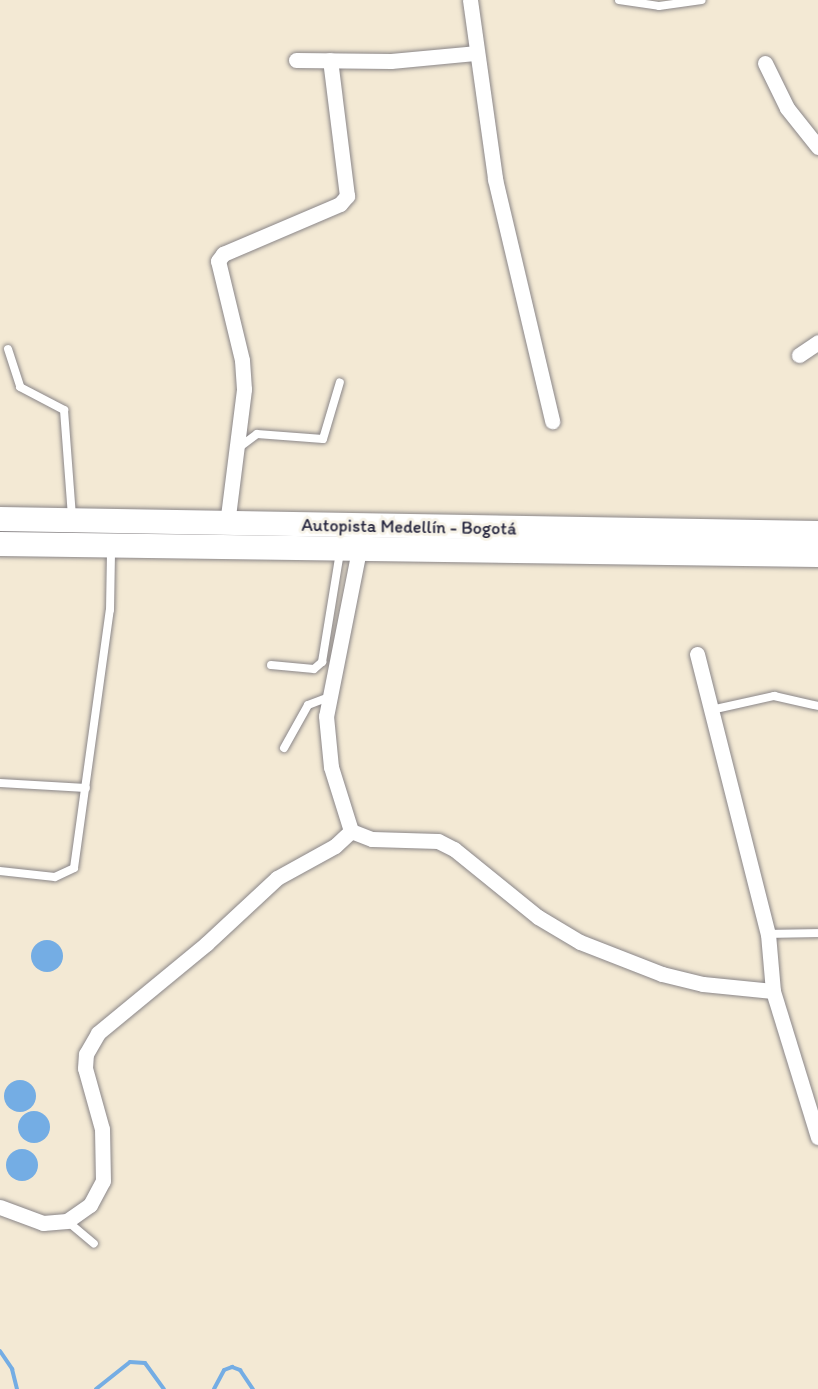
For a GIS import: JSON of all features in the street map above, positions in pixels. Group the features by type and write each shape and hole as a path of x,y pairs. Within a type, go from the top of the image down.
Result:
{"highway":[{"name":"Autopista Medellín - Bogotá","path":"0,519 818,533"},
{"name":"Autopista Medellín - Bogotá","path":"0,544 818,555"}],"street":[{"path":"470,0 475,54 495,179 552,421"},
{"path":"296,60 391,62 475,54"},
{"path":"227,524 244,389 242,360 218,261 223,254 340,204 347,196 330,60"},
{"path":"765,63 787,108 818,147"},
{"path":"799,355 818,342"},
{"path":"350,550 329,697 326,739 351,831"},
{"path":"697,654 768,934 773,991 818,1137"},
{"path":"351,831 372,839 438,841 454,849 538,917 580,942 662,974 703,984 773,991"},
{"path":"0,1208 43,1223 67,1221 90,1205 103,1181 102,1129 85,1068 86,1054 98,1033 206,944 277,879 335,846 351,831"}],"lane":[{"path":"619,0 659,6 702,0"},
{"path":"8,349 20,387 64,410 72,519"},
{"path":"236,450 257,434 323,439 340,382"},
{"path":"0,871 55,877 74,868 110,610 112,544"},
{"path":"0,550 26,545"},
{"path":"271,665 314,669 322,662 350,550"},
{"path":"710,711 774,696 818,706"},
{"path":"284,748 308,705 329,697"},
{"path":"0,783 86,788"},
{"path":"768,934 818,933"},
{"path":"67,1221 94,1244"}],"water":[{"path":"47,940 59,944 63,956 59,968 47,972 35,968 31,956 35,944"},
{"path":"20,1080 32,1084 36,1096 32,1108 20,1112 8,1108 4,1096 8,1084"},
{"path":"34,1111 46,1115 50,1127 46,1139 34,1143 22,1139 18,1127 22,1115"},
{"path":"22,1149 34,1153 38,1165 34,1177 22,1181 10,1177 6,1165 10,1153"}],"waterway":[{"path":"0,1351 12,1369 17,1389"},
{"path":"96,1389 130,1362 145,1363 164,1389"},
{"path":"214,1389 224,1370 232,1367 240,1370 253,1389"}]}
